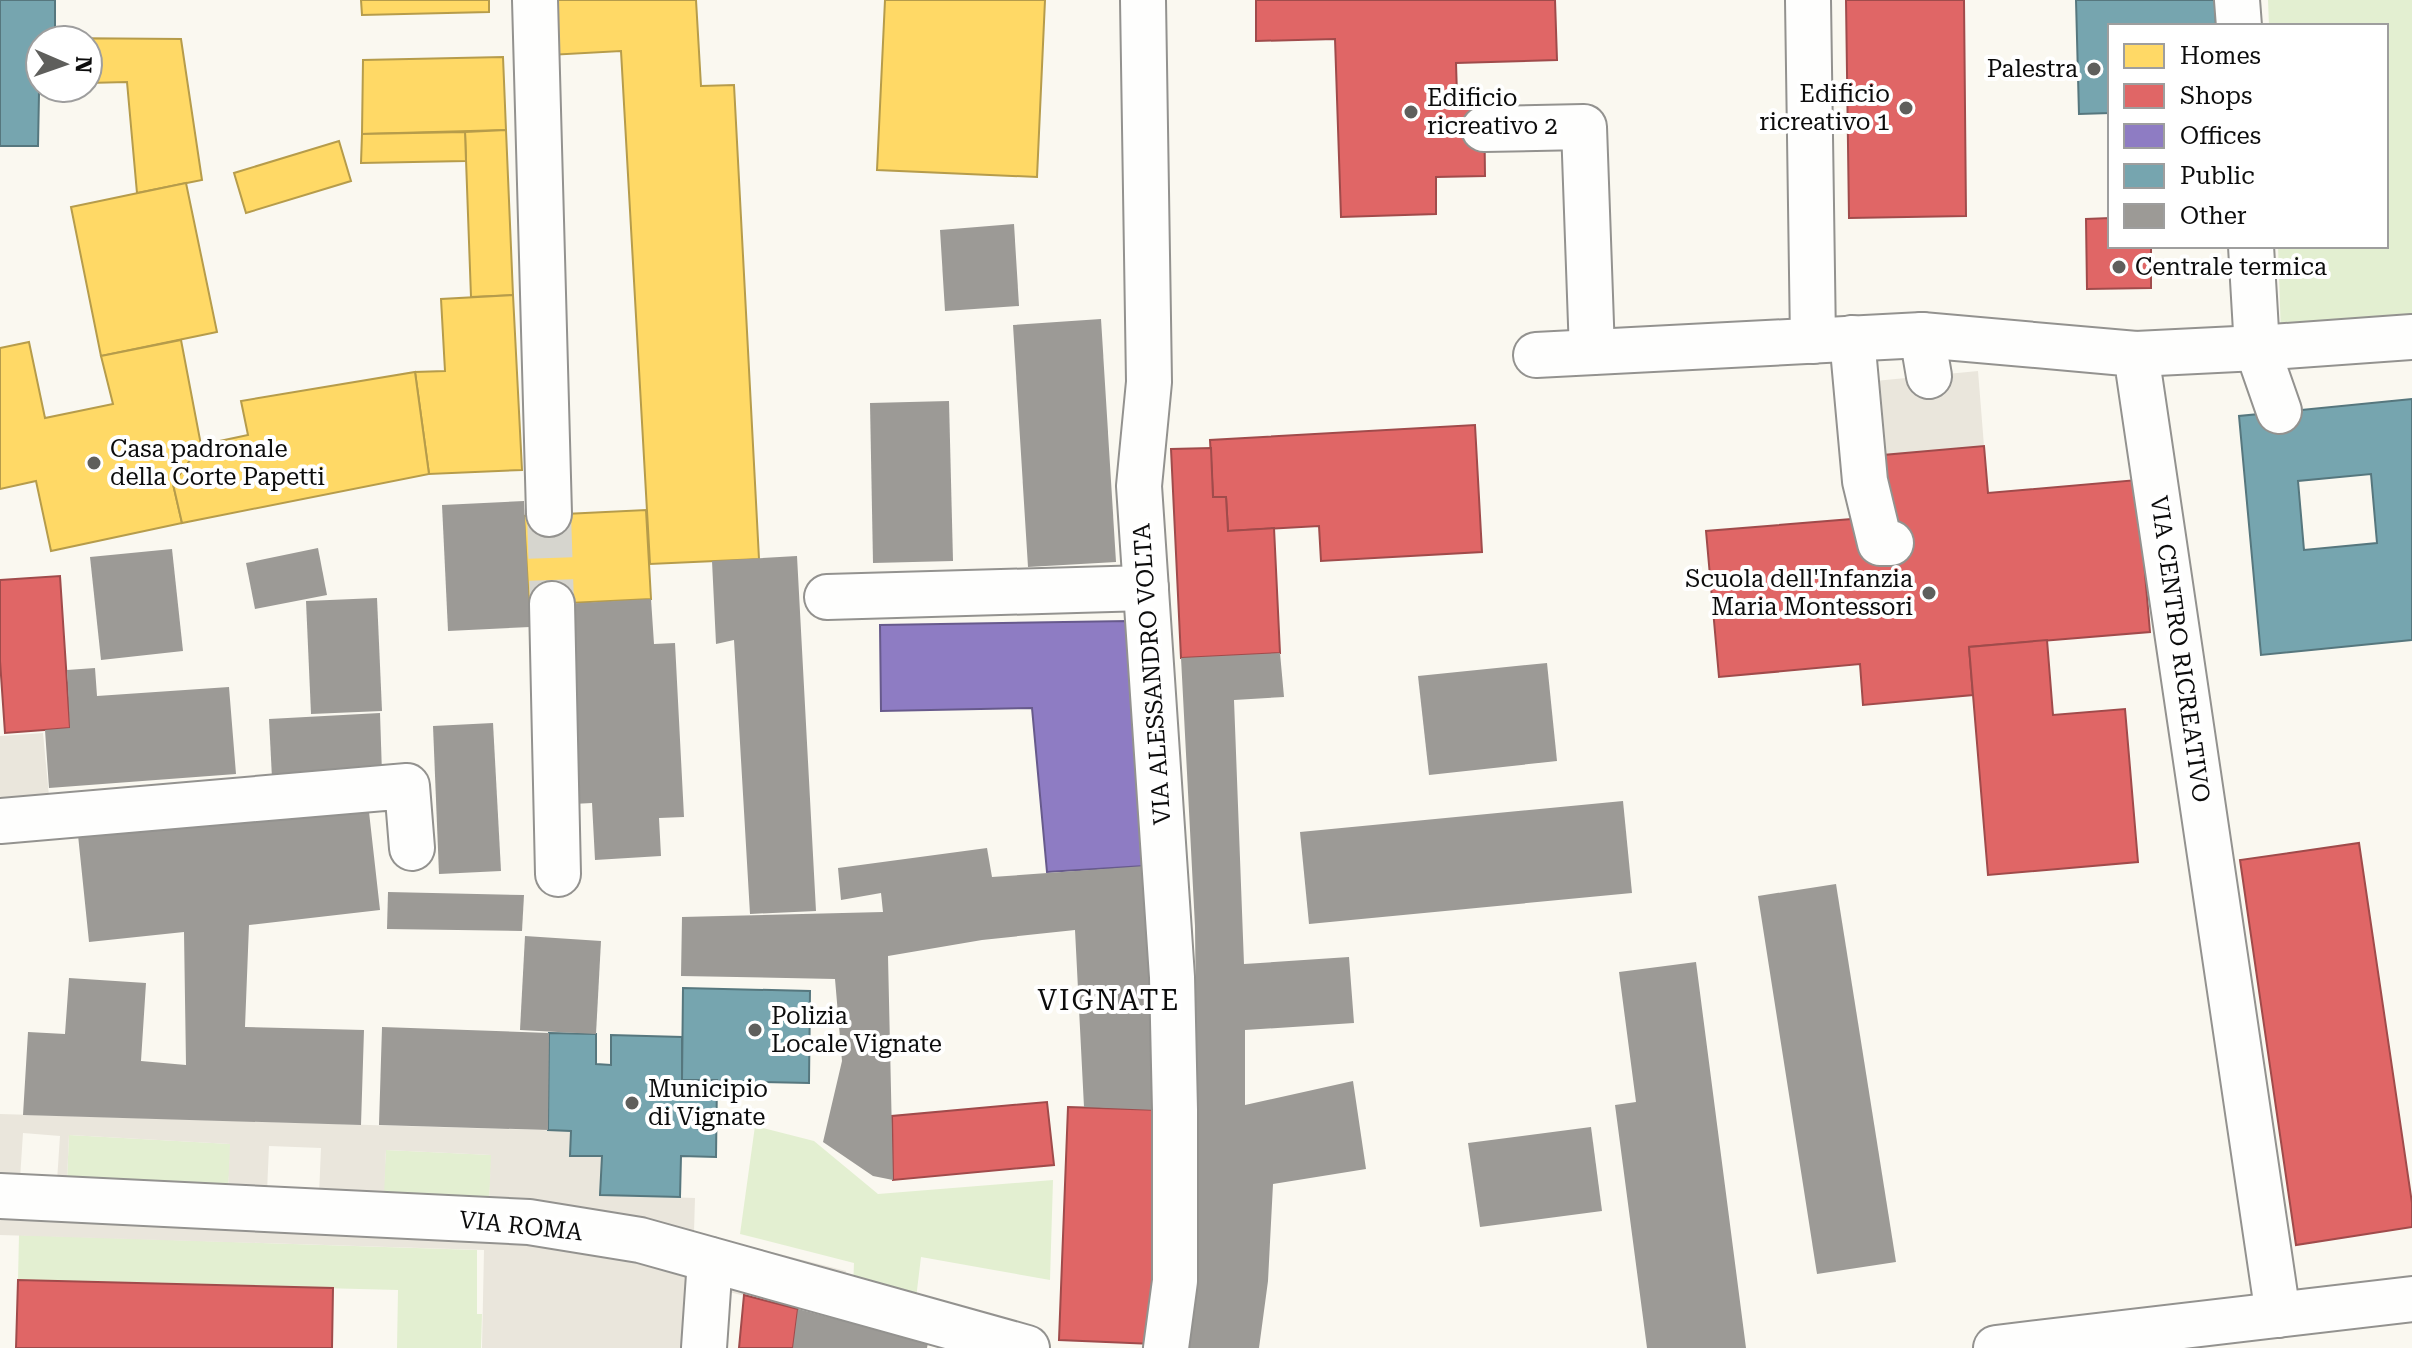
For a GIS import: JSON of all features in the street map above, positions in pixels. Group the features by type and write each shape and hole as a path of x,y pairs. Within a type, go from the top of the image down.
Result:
{"street":[{"path":"535,0 549,514"},
{"name":"VIA ALESSANDRO VOLTA","path":"1143,0 1149,382 1139,486 1172,977 1175,1281 1166,1348"},
{"path":"1808,0 1832,340 1880,543 1891,543"},
{"path":"2237,0 2239,24"},
{"path":"1484,129 1584,127 1592,352"},
{"path":"2251,248 2257,348 2279,411"},
{"path":"1536,355 1832,340 1926,356 2136,354 2412,337"},
{"name":"VIA CENTRO RICREATIVO","path":"2136,354 2278,1315"},
{"path":"827,597 1146,588"},
{"path":"552,604 558,874"},
{"path":"0,821 407,786 412,848"},
{"name":"VIA ROMA","path":"0,1196 529,1222 640,1240 1027,1348"},
{"path":"704,1348 710,1260"},
{"path":"1996,1348 2412,1299"}],"green space":[{"path":"2268,0 2412,0 2412,324 2281,335 2278,248 2388,248 2388,24 2269,24"},
{"path":"755,1126 814,1141 878,1194 1053,1180 1050,1280 921,1257 915,1307 853,1288 854,1263 740,1234"},
{"path":"69,1135 231,1144 228,1190 67,1180"},
{"path":"386,1150 492,1155 489,1202 383,1196"},
{"path":"19,1235 477,1250 477,1314 482,1314 481,1348 397,1348 398,1290 18,1280"}],"shaded area":[{"path":"1978,371 1984,446 1883,455 1875,381"},
{"path":"43,733 53,838 0,842 0,736"},
{"path":"0,1114 571,1131 571,1156 602,1156 601,1195 695,1198 694,1232 846,1271 834,1318 709,1287 704,1348 482,1348 484,1250 0,1235","holes":["23,1133 60,1136 57,1181 20,1179","69,1135 230,1144 228,1190 67,1180","269,1146 321,1148 319,1195 267,1192","386,1150 491,1155 489,1202 384,1196"]}],"building: Homes":[{"path":"361,0 489,0 489,12 362,15"},
{"path":"546,0 696,0 701,86 734,85 759,559 650,564 621,51 549,55"},
{"path":"885,0 1045,0 1037,177 877,170"},
{"path":"104,38 181,39 202,180 137,193 127,82 104,83"},
{"path":"503,57 506,130 362,134 363,60"},
{"path":"506,130 513,295 471,297 465,132"},
{"path":"465,132 466,161 361,163 362,134"},
{"path":"339,141 351,181 246,213 234,173"},
{"path":"186,183 217,332 101,356 71,207"},
{"path":"513,295 522,470 429,474 415,372 445,371 441,299"},
{"name":"Casa padronale della Corte Papetti","path":"181,340 201,445 173,484 182,523 51,551 36,481 0,489 0,348 29,342 45,418 113,404 101,356"},
{"path":"415,372 429,474 182,523 173,484 201,445 248,435 241,401"},
{"path":"646,510 651,599 529,605 524,516"}],"building: Shops":[{"name":"Edificio ricreativo 2","path":"1256,0 1555,0 1557,60 1456,63 1457,95 1484,95 1485,176 1436,177 1436,214 1341,217 1335,39 1256,41"},
{"name":"Edificio ricreativo 1","path":"1846,0 1964,0 1966,216 1849,218"},
{"name":"Centrale termica","path":"2108,218 2108,248 2151,248 2151,288 2087,289 2086,219"},
{"path":"1475,425 1482,552 1321,561 1319,526 1228,531 1226,497 1213,497 1210,440"},
{"name":"Scuola dell'Infanzia Maria Montessori","path":"1984,446 1988,493 2137,480 2150,632 1969,647 1973,695 1863,705 1860,664 1719,677 1706,531 1864,518 1883,455"},
{"path":"1211,448 1213,497 1226,497 1228,531 1274,528 1280,653 1181,658 1171,449"},
{"path":"60,576 70,728 5,733 0,661 0,580"},
{"path":"2047,640 2053,715 2125,709 2138,862 1988,875 1969,647"},
{"path":"2359,843 2412,1203 2412,1227 2296,1245 2240,860"},
{"path":"1047,1102 1054,1165 893,1180 892,1116"},
{"path":"1068,1107 1161,1110 1153,1344 1059,1340"},
{"path":"18,1280 333,1288 332,1348 16,1348"},
{"path":"744,1295 798,1309 793,1348 739,1348"}],"building: Offices":[{"path":"1128,621 1145,866 1047,872 1032,708 881,711 880,625"}],"building: Public":[{"path":"0,0 55,0 55,24 24,24 24,104 39,104 38,146 0,146"},
{"name":"Palestra","path":"2076,0 2215,0 2216,24 2108,24 2108,113 2079,114"},
{"path":"2412,399 2412,640 2261,655 2239,416","holes":["2371,474 2377,543 2304,550 2298,481"]},
{"path":"683,988 810,991 809,1083 682,1080"},
{"name":"Municipio di Vignate","path":"549,1033 596,1034 596,1064 611,1065 611,1035 682,1037 682,1080 717,1080 716,1157 681,1156 680,1197 600,1195 602,1156 570,1156 571,1131 548,1130"}],"building: Other":[{"path":"1014,224 1019,306 945,311 940,230"},
{"path":"1101,319 1116,562 1028,567 1013,325"},
{"path":"949,401 953,561 873,563 870,403"},
{"path":"524,501 530,627 448,631 442,505"},
{"path":"318,548 327,595 255,609 246,563"},
{"path":"172,549 183,651 101,660 90,557"},
{"path":"797,556 816,911 750,914 734,640 716,644 712,561"},
{"path":"377,598 382,711 311,714 306,601"},
{"path":"651,599 654,644 675,643 684,817 659,818 661,856 595,860 592,803 573,804 563,604"},
{"path":"1280,653 1284,697 1234,700 1244,964 1349,957 1354,1023 1245,1030 1245,1105 1353,1081 1366,1169 1273,1184 1268,1281 1259,1348 1184,1348 1197,1105 1195,926 1181,658"},
{"path":"1547,663 1557,761 1429,775 1418,676"},
{"path":"95,668 97,696 229,687 236,774 49,788 45,730 70,728 67,670"},
{"path":"380,713 382,773 272,778 269,719"},
{"path":"493,723 501,871 439,874 433,726"},
{"path":"1623,801 1632,893 1309,924 1300,832"},
{"path":"368,803 380,910 249,925 245,1027 364,1030 361,1125 23,1115 28,1032 65,1034 69,978 146,983 141,1061 186,1065 184,932 89,942 78,835"},
{"path":"987,848 992,877 1145,866 1156,1110 1084,1107 1075,930 982,940 888,956 893,1180 873,1176 823,1142 842,1061 835,979 681,976 682,917 883,912 881,893 841,900 838,868"},
{"path":"1836,884 1896,1262 1817,1274 1758,896"},
{"path":"388,892 524,895 522,931 387,929"},
{"path":"525,936 601,941 596,1034 520,1030"},
{"path":"1696,962 1746,1348 1647,1348 1615,1105 1636,1102 1619,972"},
{"path":"382,1027 549,1033 548,1130 379,1125"},
{"path":"1591,1127 1602,1211 1480,1227 1468,1143"},
{"path":"798,1309 928,1343 927,1348 793,1348"}],"tunnel":[{"path":"549,514 552,604"}],"place":[{"name":"Palestra","path":"2094,69"},
{"name":"Edificio ricreativo 1","path":"1906,108"},
{"name":"Edificio ricreativo 2","path":"1411,112"},
{"name":"Centrale termica","path":"2119,267"},
{"name":"Casa padronale della Corte Papetti","path":"94,463"},
{"name":"Scuola dell'Infanzia Maria Montessori","path":"1929,593"},
{"name":"Polizia Locale Vignate","path":"755,1030"},
{"name":"Municipio di Vignate","path":"632,1103"}],"district":[{"name":"VIGNATE","path":"1109,1000"}]}
